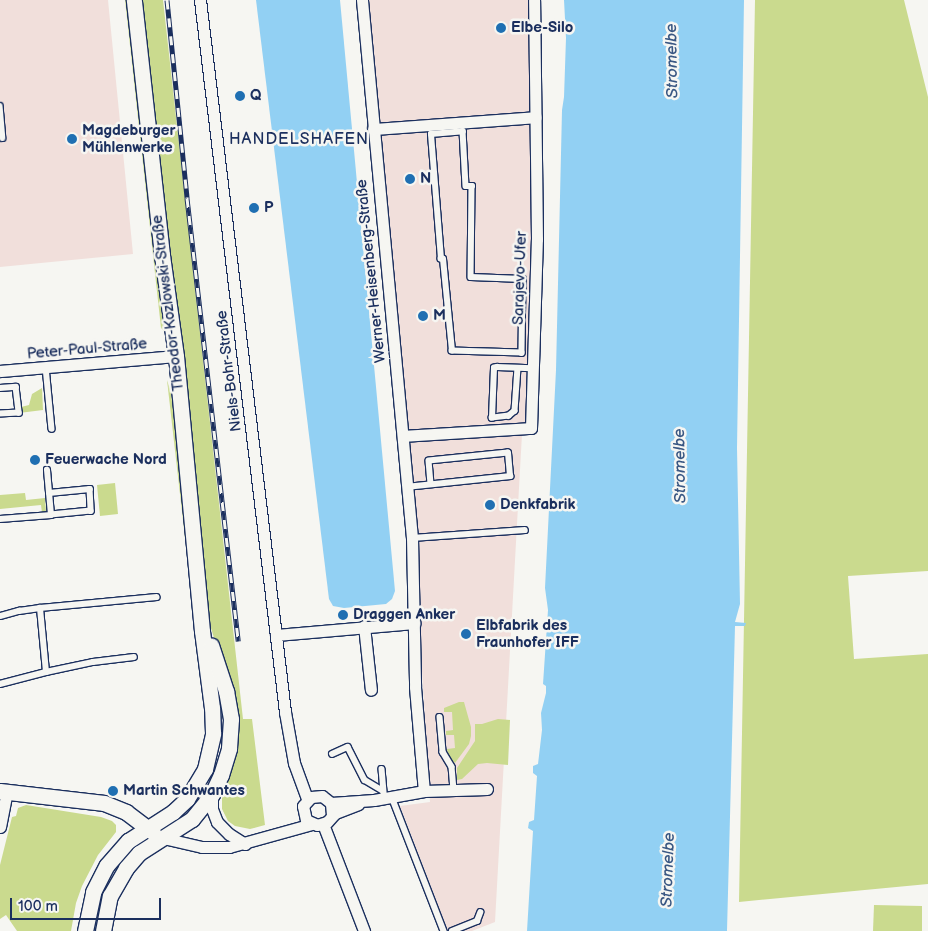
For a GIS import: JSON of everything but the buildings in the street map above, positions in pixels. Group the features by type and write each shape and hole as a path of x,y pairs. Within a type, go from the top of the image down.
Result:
{"main road":[{"name":"Theodor-Kozlowski-Straße","path":"85,931 90,900 103,870 124,844 147,827 173,812 187,799 202,776 210,752 213,717 200,605 176,356 162,255 134,0"},
{"name":"Theodor-Kozlowski-Straße","path":"103,931 108,902 120,876 139,853 192,818 212,794 227,758 231,719 226,691 200,605"},
{"path":"2,789 104,803 122,810 163,838"}],"street":[{"name":"Niels-Bohr-Straße","path":"200,0 289,739 296,770 311,797"},
{"name":"Werner-Heisenberg-Straße","path":"362,0 412,538 415,687 424,792"},
{"name":"Sarajevo-Ufer","path":"403,436 532,428 532,368 537,239 534,0"},
{"path":"373,130 536,117"},
{"name":"Peter-Paul-Straße","path":"0,371 176,356"},
{"path":"276,635 414,623"},
{"path":"364,626 371,690"},
{"path":"0,827 2,789"},
{"path":"331,803 424,792 487,789"},
{"path":"212,794 212,809 217,822 229,834 245,844"},
{"path":"163,838 212,848 245,844 278,833 318,824 348,807 384,796"},
{"path":"303,814 303,806 311,797 324,797 331,803 332,815"},
{"path":"303,814 318,824 364,931"},
{"path":"278,833 303,814"}],"lane":[{"path":"0,106 3,138"},
{"path":"463,131 466,186 472,186 471,277 523,279 522,353 452,351 444,258 441,259 431,134 463,131"},
{"path":"46,367 52,429"},
{"path":"518,368 515,411 509,416 492,418 494,369 497,367 532,368"},
{"path":"0,388 16,387 19,413 0,414"},
{"path":"406,487 510,476 508,453 429,461 431,484"},
{"path":"47,470 51,515"},
{"path":"0,520 92,512 90,489 49,493"},
{"path":"412,538 525,530"},
{"path":"1,616 40,608 156,597"},
{"path":"40,608 46,672"},
{"path":"0,684 93,662 134,657"},
{"path":"440,717 443,752 452,767 454,791"},
{"path":"332,754 348,747 365,780 384,796"},
{"path":"382,769 384,796 444,931"},
{"path":"452,931 477,921 480,913"}],"shaded area":[{"name":"Magdeburger Mühlenwerke","path":"0,0 108,0 133,254 0,267"},
{"path":"369,0 538,0 542,235 537,424 405,433"},
{"path":"522,434 495,922 472,931 448,931 400,806 430,802 408,442"}],"green space":[{"path":"125,0 127,0 164,331 161,328"},
{"path":"139,0 163,0 243,719 252,719 265,825 250,829 235,826 228,821 222,809 222,796 218,793 233,697 208,619 194,496 194,459 189,413 179,328 173,296"},
{"path":"755,0 904,0 928,97 928,571 848,576 854,659 928,654 928,884 739,902"},
{"path":"167,380 171,392 187,536 185,538"},
{"path":"42,388 43,410 19,413 21,407 29,405 32,394"},
{"path":"115,483 118,514 100,516 97,485"},
{"path":"25,493 26,500 45,498 46,512 42,513 41,505 0,509 0,495"},
{"path":"464,702 471,727 471,736 469,744 455,763 448,757 447,749 455,748 454,735 446,735 446,731 453,730 452,712 444,712 444,708"},
{"path":"498,719 510,720 508,765 478,764 462,779 457,780 457,768 475,741 475,724"},
{"path":"26,805 101,817 112,821 116,825 116,832 98,855 82,886 76,903 71,931 17,931 6,915 0,919 0,865 12,817 16,816 18,808"},
{"path":"874,905 922,906 922,931 873,931"}],"water":[{"path":"256,0 340,0 395,591 392,599 386,604 344,608 333,606 329,599"},
{"name":"Stromelbe","path":"564,0 744,0 737,448 740,604 735,622 746,623 745,626 735,626 727,931 527,931 533,831 528,828 529,822 534,820 537,776 533,773 533,766 538,764 542,730 541,713 546,693 546,686 543,684 548,610 545,588 556,370 562,110 566,38"}],"railway":[{"path":"167,0 187,198 238,641"}],"place":[{"name":"Elbe-Silo","path":"501,28"},
{"name":"Q","path":"240,96"},
{"name":"Magdeburger Mühlenwerke","path":"72,139"},
{"name":"N","path":"410,179"},
{"name":"P","path":"254,208"},
{"name":"M","path":"423,316"},
{"name":"Feuerwache Nord","path":"35,460"},
{"name":"Denkfabrik","path":"490,505"},
{"name":"Draggen Anker","path":"343,615"},
{"name":"Elbfabrik des Fraunhofer IFF","path":"466,634"},
{"name":"Martin Schwantes","path":"113,791"}],"district":[{"name":"HANDELSHAFEN","path":"299,140"}]}
